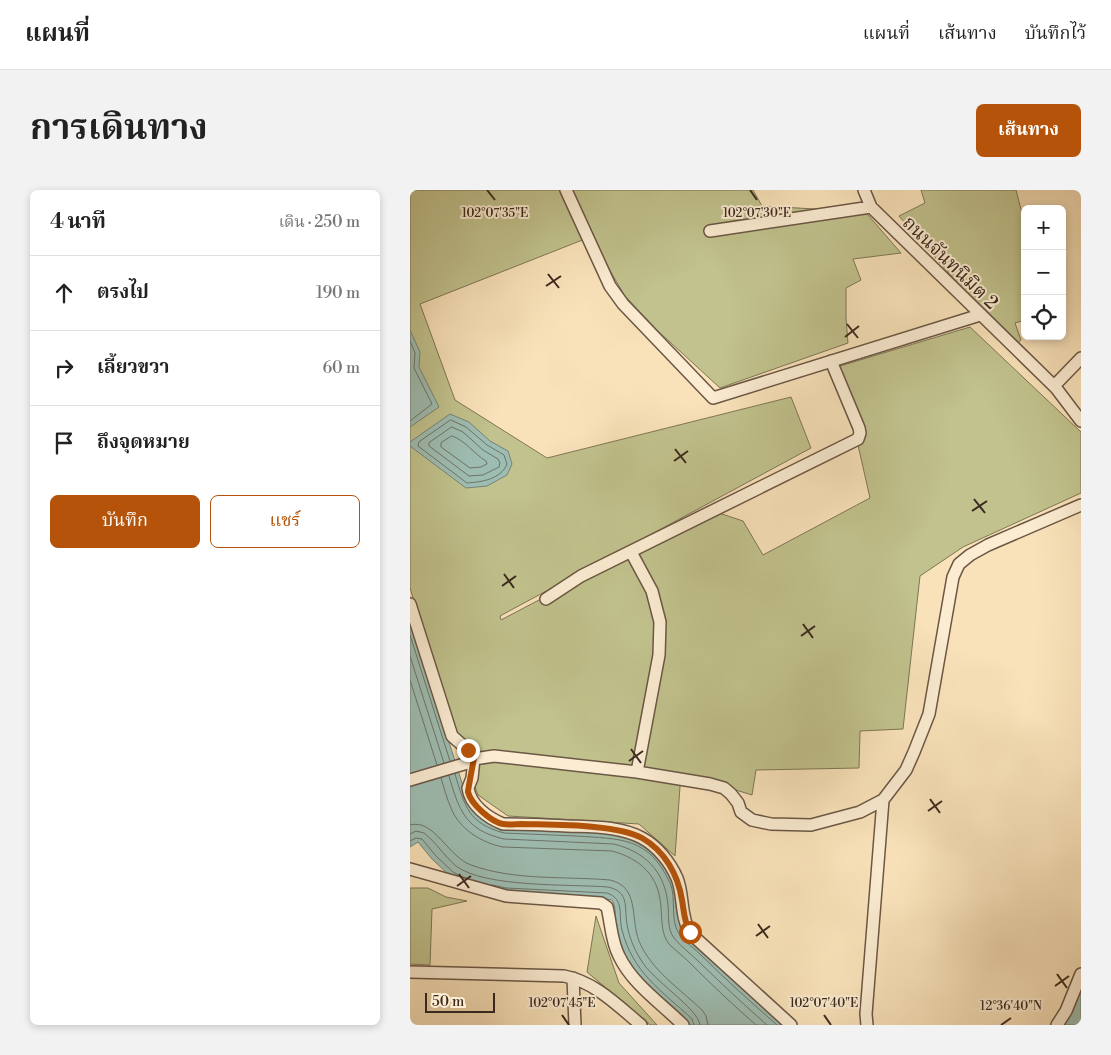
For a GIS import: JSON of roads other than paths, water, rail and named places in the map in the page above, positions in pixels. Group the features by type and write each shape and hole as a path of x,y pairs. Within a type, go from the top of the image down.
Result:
{"street":[{"path":"566,190 610,286 623,304 713,398 980,315"},
{"name":"ถนนจันทนิมิต 2","path":"864,190 871,207 1054,386 1081,421"},
{"path":"710,231 871,207"},
{"path":"1054,386 1081,358"},
{"path":"546,599 581,576 858,439 859,428 831,361"},
{"path":"410,780 469,761 494,756 637,772 710,784 724,788 738,803 741,812 752,820 771,824 811,825 860,812 883,800 906,770 928,714 953,576 960,564 970,555 988,545 1081,505"},
{"path":"631,552 652,590 660,622 659,655 637,772"},
{"path":"410,604 452,736 468,750 468,791 472,800 490,818 503,824 625,831 642,838 654,846 664,857 677,879 685,920 690,932 791,1025"},
{"path":"867,1025 866,1014 883,800"},
{"path":"410,869 506,896 602,903 607,907 618,955 626,969 637,982 683,1025"},
{"path":"410,972 564,976 573,978 596,988 641,1025"},
{"path":"1058,1025 1066,1011 1081,974"},
{"path":"573,978 576,1025"}],"water":[{"path":"410,330 420,352 419,367 439,407 410,427"},
{"path":"450,414 469,422 490,441 508,451 512,464 507,475 487,486 466,488 410,446 410,442"},
{"path":"410,619 468,802 480,817 615,833 634,838 657,853 676,884 680,921 784,1025 691,1025 650,989 626,958 615,923 612,900 597,897 505,893 450,876 418,842 410,847"},
{"path":"1081,990 1081,1025 1062,1025 1070,1015"}]}
